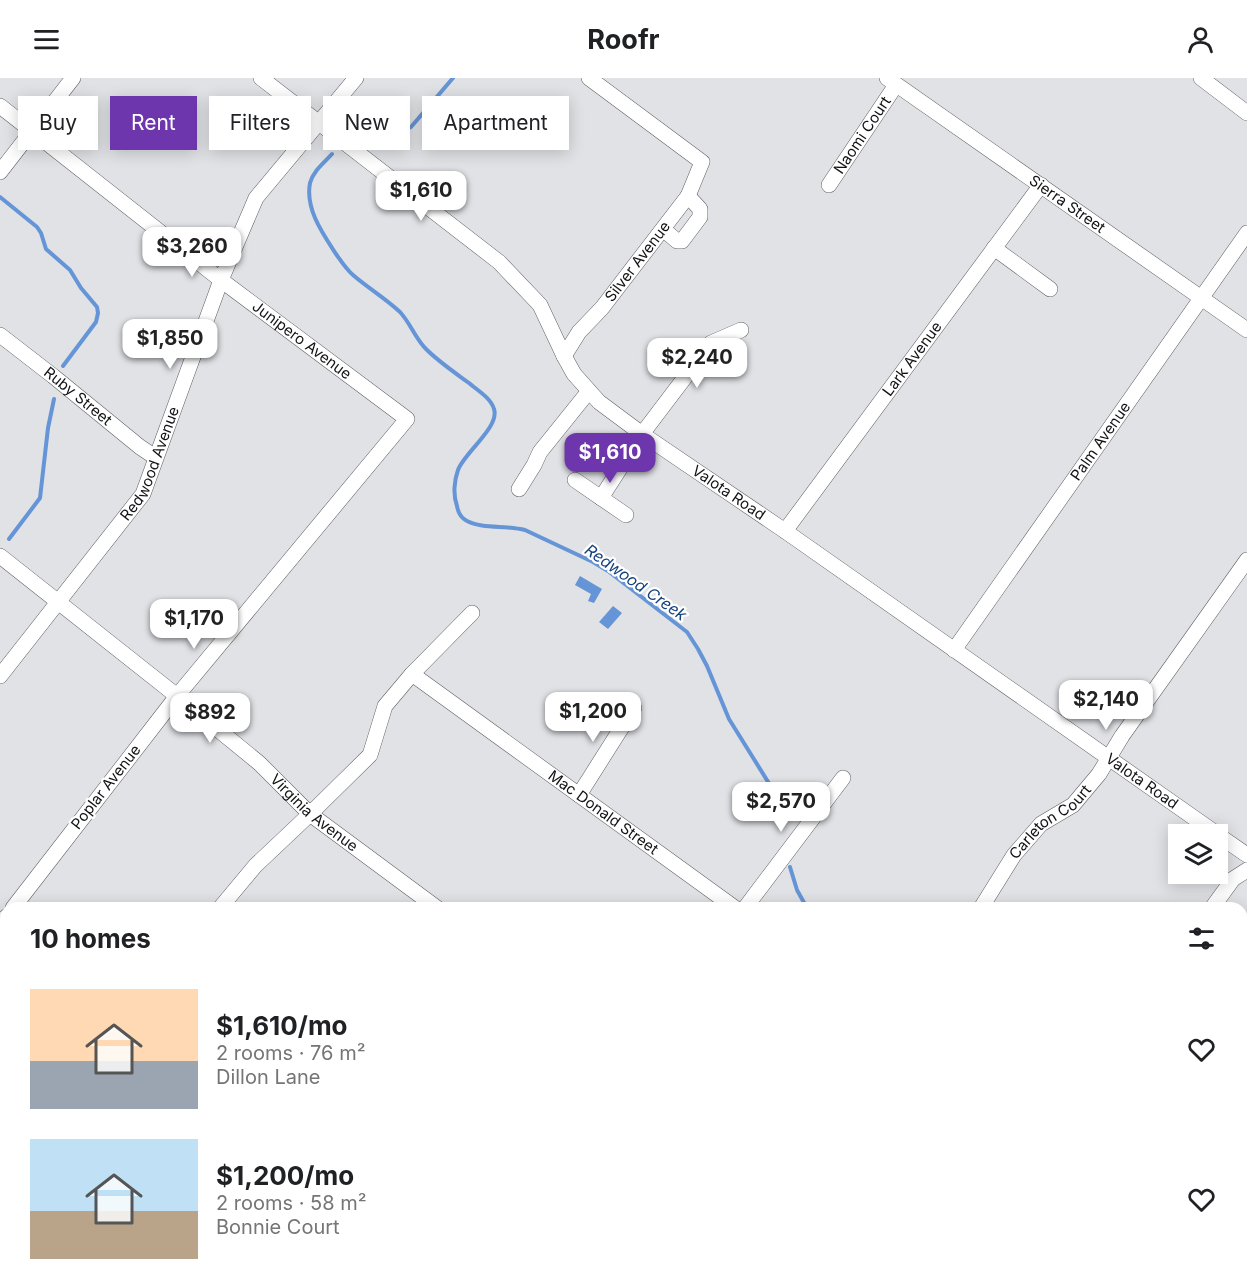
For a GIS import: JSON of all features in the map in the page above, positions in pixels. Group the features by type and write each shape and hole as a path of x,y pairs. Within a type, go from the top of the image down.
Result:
{"street":[{"path":"60,96 74,78"},
{"name":"Valota Road","path":"261,78 498,262 540,305 574,374 599,402 1203,824"},
{"name":"Redwood Avenue","path":"0,676 142,494 221,280 256,198 356,78"},
{"name":"Silver Avenue","path":"564,356 579,333 602,308 688,196 702,162 589,78"},
{"path":"1202,78 1247,114"},
{"name":"Naomi Court","path":"829,185 892,82"},
{"name":"Sierra Street","path":"892,82 1247,330"},
{"name":"Junipero Avenue","path":"0,106 18,120"},
{"path":"0,172 18,149"},
{"name":"Junipero Avenue","path":"56,150 221,280 407,419"},
{"name":"Lark Avenue","path":"785,531 1041,185"},
{"path":"663,229 677,241 682,241 700,217 700,209 688,196"},
{"name":"Palm Avenue","path":"954,650 1247,233"},
{"path":"994,248 1050,290"},
{"path":"601,498 642,434 711,343 741,330"},
{"name":"Ruby Street","path":"0,335 155,457"},
{"path":"519,489 540,452 589,391"},
{"name":"Poplar Avenue","path":"19,902 177,696 407,419"},
{"path":"575,480 626,515"},
{"name":"Virginia Avenue","path":"0,556 259,763 310,814 429,902"},
{"name":"Carleton Court","path":"985,902 1014,855 1041,824 1073,805 1099,774 1122,736 1247,560"},
{"path":"225,902 255,866 370,755 385,706 412,674 472,613"},
{"name":"Mac Donald Street","path":"412,674 727,902"},
{"path":"579,795 634,708"},
{"path":"750,902 843,778"},
{"name":"Valota Road","path":"1228,841 1247,855"},
{"path":"1216,902 1233,879 1247,870"}],"water":[{"path":"580,576 602,589 594,603 588,601 591,594 575,585"},
{"path":"613,606 622,613 608,629 599,622"}],"waterway":[{"name":"Redwood Creek","path":"410,128 453,78"},
{"name":"Redwood Creek","path":"332,154 314,175 309,193 316,221 326,238 350,273 400,312 426,349 490,401 494,409 492,424 458,470 455,493 460,515 473,523 525,530 593,562 687,632 707,666 729,719 770,785 782,823"},
{"path":"0,197 37,227 46,249 70,270 97,307 96,322 63,366"},
{"path":"9,539 40,498 48,428 54,399"},
{"name":"Redwood Creek","path":"790,867 797,890 804,902"}]}
